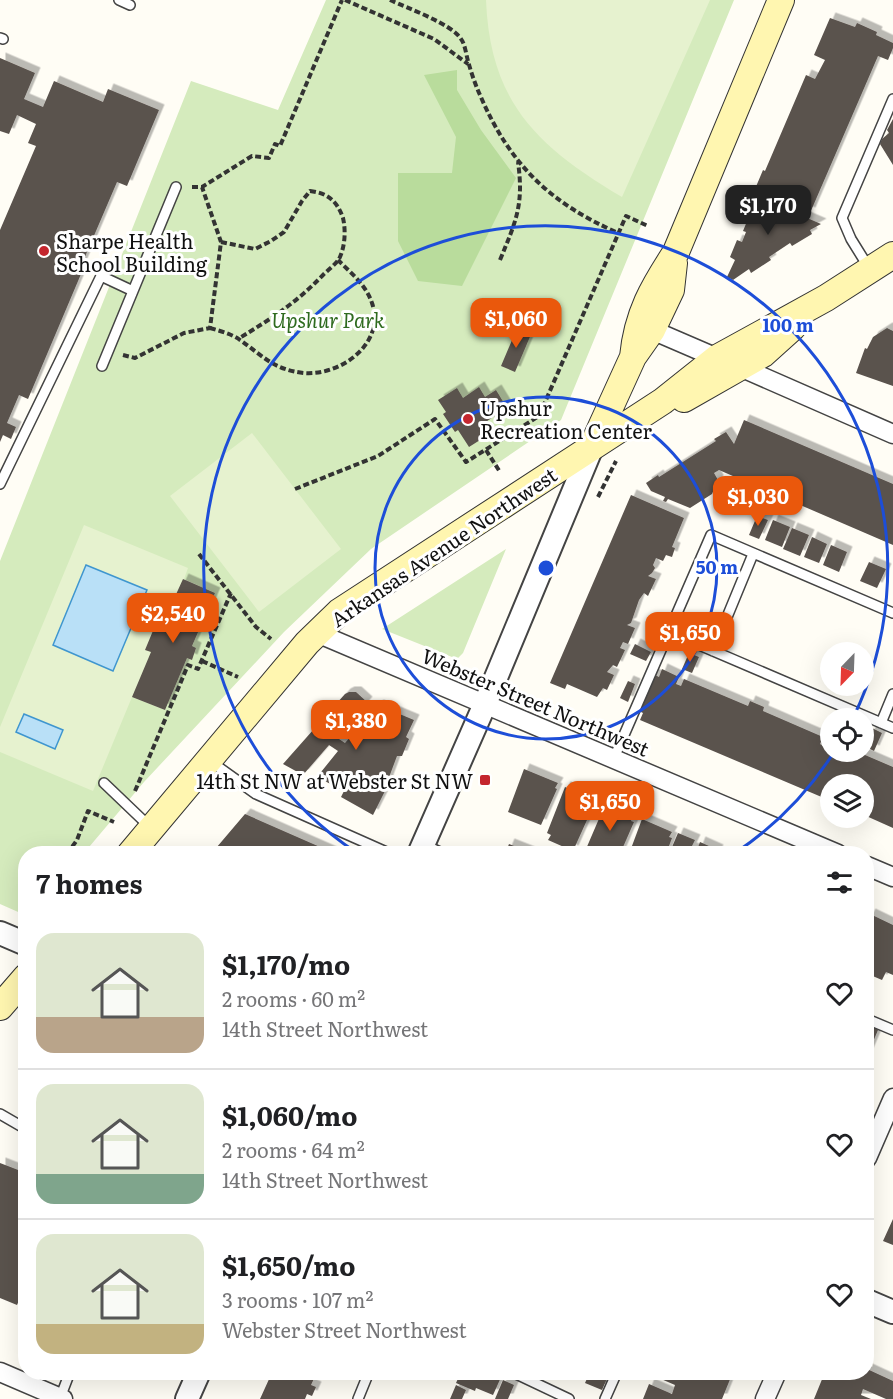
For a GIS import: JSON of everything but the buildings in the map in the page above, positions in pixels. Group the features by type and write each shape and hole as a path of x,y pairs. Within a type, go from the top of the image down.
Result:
{"main road":[{"path":"633,357 635,335 651,290 676,252 781,0"},
{"path":"592,447 633,357 652,330 671,290 676,252"},
{"name":"Arkansas Avenue Northwest","path":"138,846 208,759 316,633 352,602 663,401 676,403 698,392 728,363 763,354 826,298 893,255"},
{"path":"0,1007 18,986"}],"street":[{"path":"652,330 893,434"},
{"path":"422,846 485,704 592,447"},
{"name":"Webster Street Northwest","path":"316,633 819,846"},
{"path":"874,869 893,877"},
{"path":"0,933 18,941"},
{"path":"874,1142 893,1098"},
{"path":"874,1304 893,1312"},
{"path":"0,1372 18,1380"},
{"path":"19,1380 61,1398"},
{"path":"187,1399 195,1380"},
{"path":"765,1399 773,1380"}],"lane":[{"path":"119,0 130,5"},
{"path":"870,270 842,218 893,99"},
{"path":"102,366 176,187"},
{"path":"0,484 101,276 133,291"},
{"path":"614,759 711,535 893,613"},
{"path":"713,651 753,554"},
{"path":"669,632 893,728"},
{"path":"881,723 893,693"},
{"path":"208,759 256,794 373,846"},
{"path":"104,783 152,828"},
{"path":"874,1022 893,1030"},
{"path":"0,1114 18,1124"},
{"path":"61,1398 67,1380"},
{"path":"358,1399 366,1380"},
{"path":"529,1380 569,1399"},
{"path":"605,1399 613,1380"}],"path":[{"path":"176,187 202,187 252,156 269,158 275,144 280,146 343,0 434,39 469,64"},
{"path":"390,0 450,28 462,39 480,95 498,133 518,161 545,189 571,209 618,233"},
{"path":"500,260 520,206 522,187 518,161"},
{"path":"202,187 221,242 210,328"},
{"path":"221,242 255,249 284,232 310,191 323,193 330,197 340,210 344,224 344,243 338,260 293,304 238,339"},
{"path":"295,489 378,456 435,418 466,462 539,416 626,216 648,226"},
{"path":"109,351 135,358 184,333 210,328 238,339 263,360 285,369 306,373 333,369 358,356 371,335 375,319 372,303 363,284 338,260"},
{"path":"486,450 500,472"},
{"path":"199,554 256,627 271,639"},
{"path":"135,793 188,665 198,669 231,593"},
{"path":"202,661 238,677"},
{"path":"73,846 88,811 114,822"}],"green space":[{"name":"Upshur Park","path":"326,0 734,0 561,420 371,549 284,632 144,782 90,846 18,846 18,912 0,904 0,561 191,81 278,110"},
{"path":"486,0 710,0 622,197 566,160 543,140 524,118 509,94 497,67 490,36"},
{"path":"457,70 457,90 481,130 516,178 462,286 418,281 398,241 398,173 452,173 456,137 424,75"},
{"path":"252,433 341,549 259,612 170,496"},
{"path":"84,525 188,568 184,579 215,593 192,646 196,648 192,660 187,658 165,710 132,697 93,791 0,752 0,727"},
{"path":"506,549 463,653 457,659 382,629"}],"water":[{"path":"86,565 147,590 113,671 53,645"},
{"path":"24,714 63,730 55,749 16,732"}],"place":[{"name":"Sharpe Health School Building","path":"44,251"},
{"name":"Upshur Recreation Center","path":"468,419"},
{"name":"14th St NW at Webster St NW","path":"485,780"}]}
